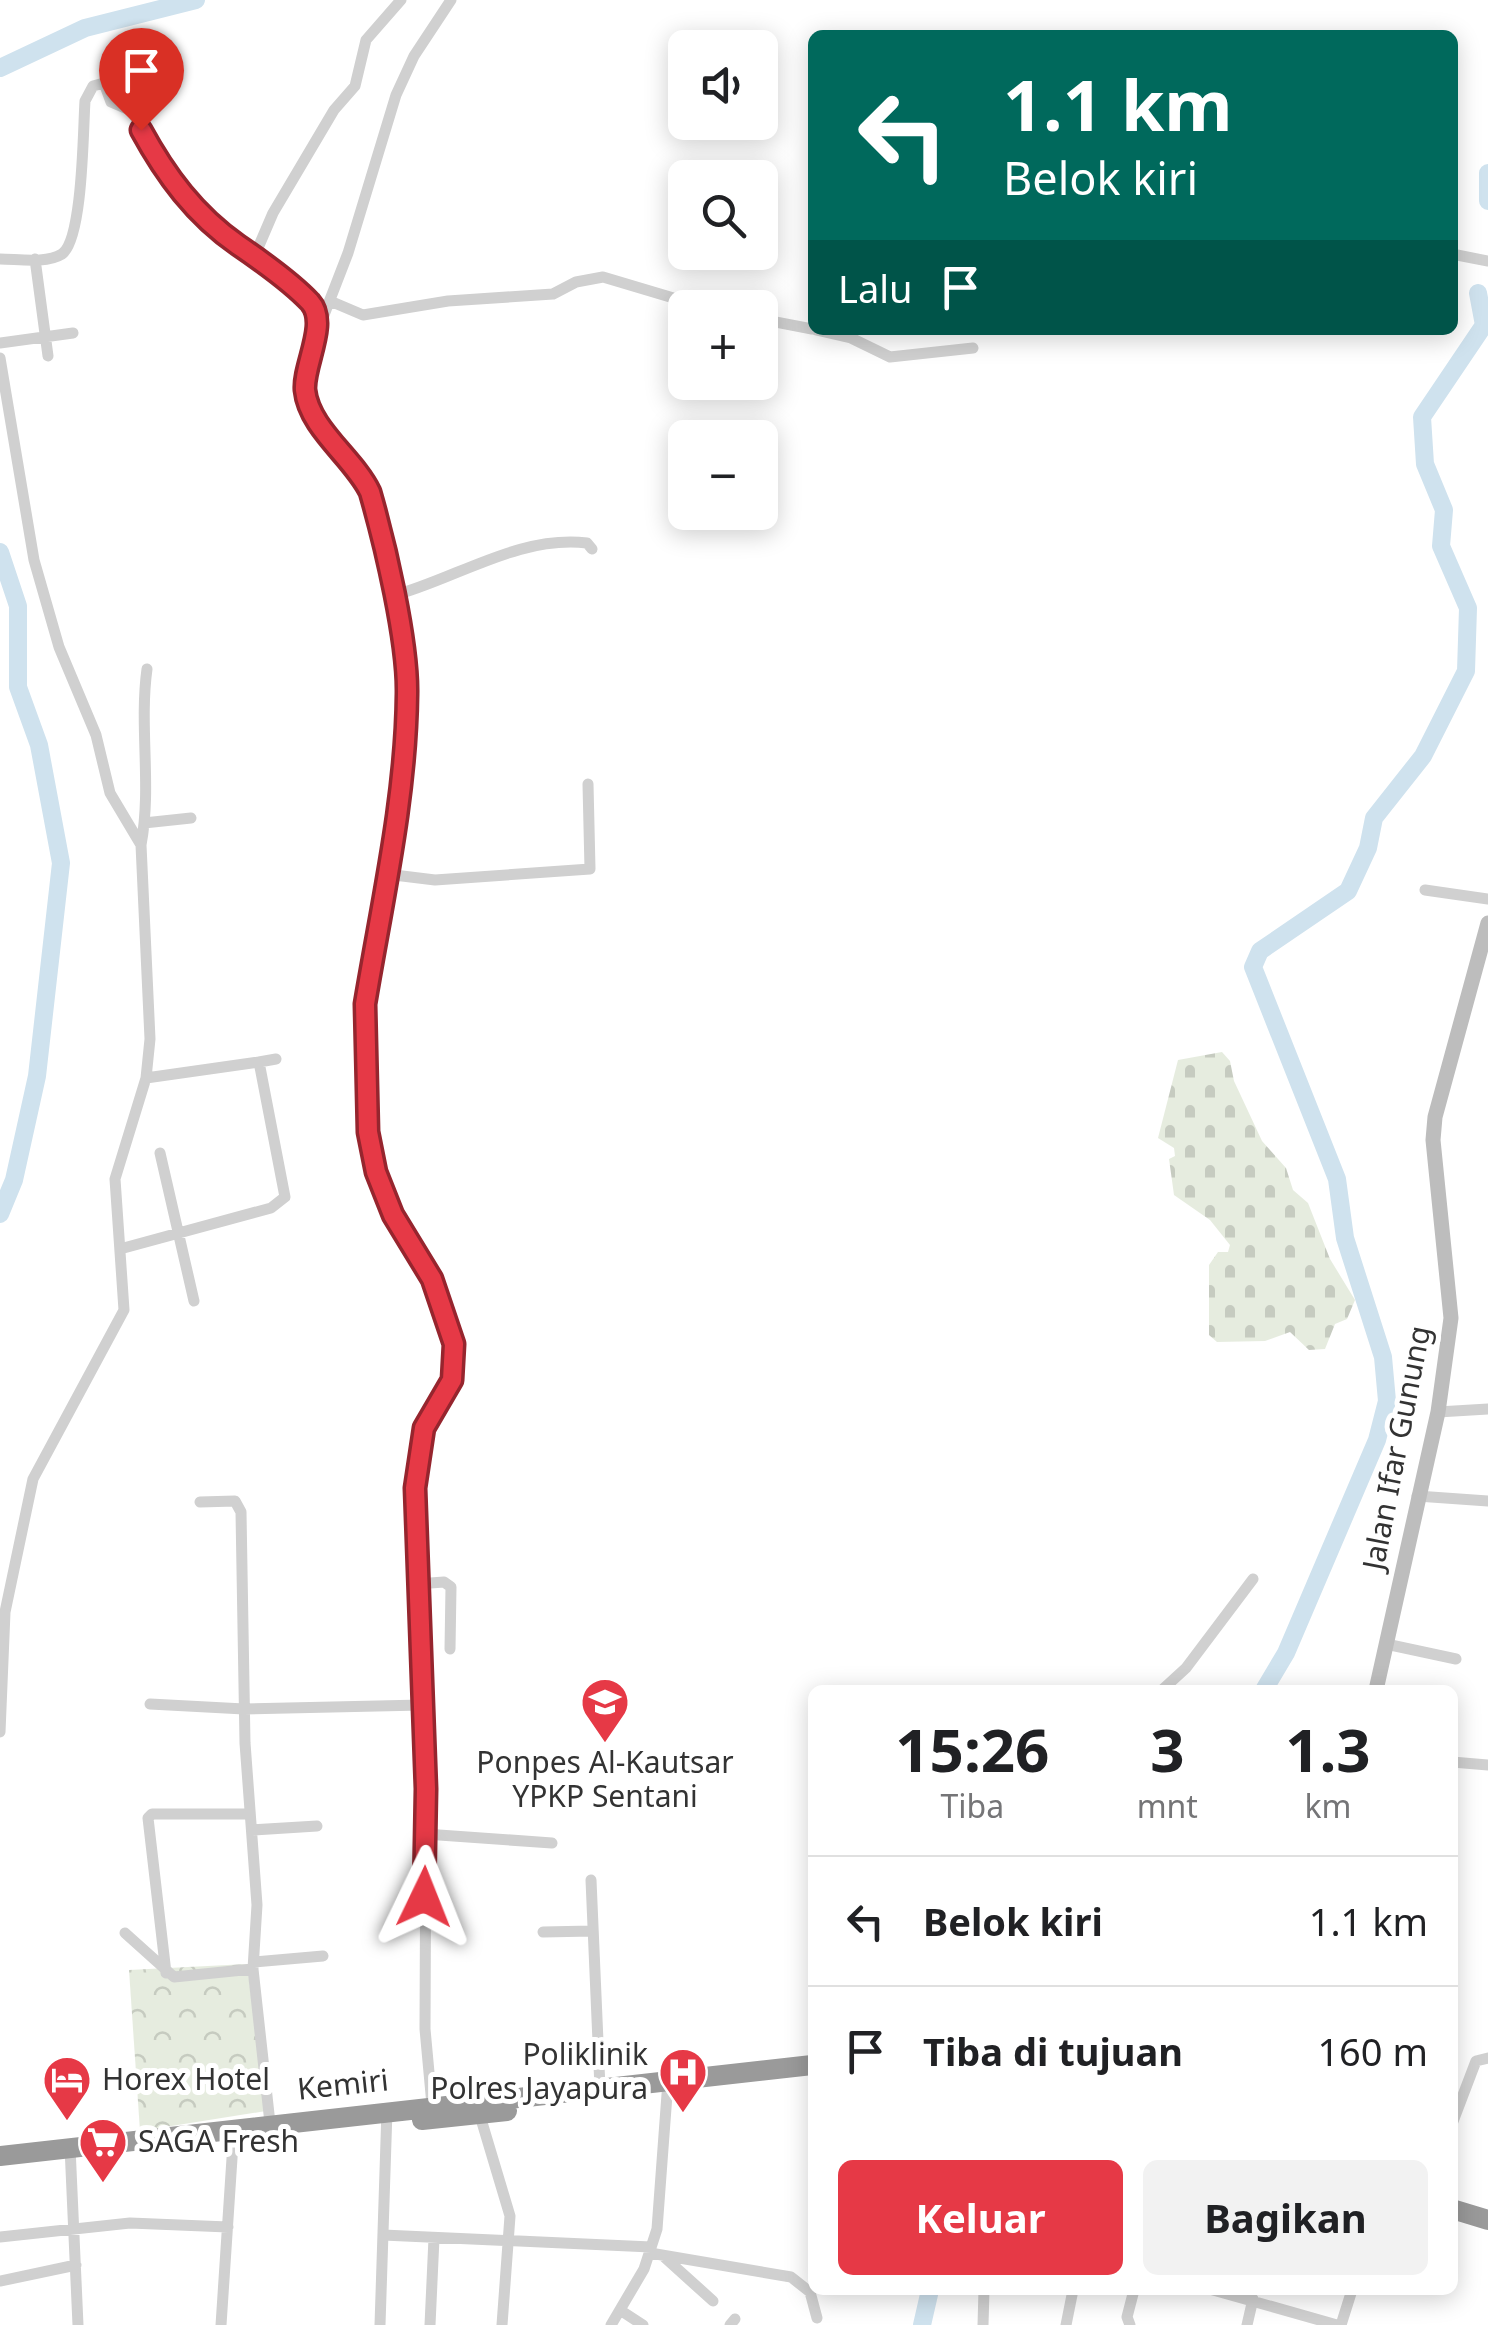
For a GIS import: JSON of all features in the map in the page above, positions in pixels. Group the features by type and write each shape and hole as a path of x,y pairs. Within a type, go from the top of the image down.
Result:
{"highway":[{"name":"Kemiri","path":"520,2103 600,2088 667,2088 808,2066"},
{"name":"Kemiri","path":"0,2156 70,2153 667,2088 808,2079"},
{"name":"Kemiri","path":"234,2135 270,2123 387,2117 432,2106 478,2108"},
{"name":"Kemiri","path":"0,2167 70,2153"},
{"path":"1458,2198 1488,2207"},
{"path":"1458,2211 1488,2220"}],"street":[{"path":"255,255 273,213 334,110 355,86 366,40 401,0"},
{"path":"432,2106 426,2053 426,1834 414,1502 420,1444 452,1380 454,1344 432,1279 387,1202 368,1132 365,1004 400,795 408,693 370,492 361,472 316,419 307,400 308,359 396,95 414,56 451,0"},
{"path":"0,259 35,259 64,252 73,235 85,102 104,82 111,102 132,112 164,172 180,192 221,232 312,303 317,331"},
{"path":"1458,255 1488,261"},
{"path":"35,259 48,356"},
{"path":"312,303 329,303 364,315 448,301 553,294 588,278 603,277 668,296"},
{"path":"778,322 808,329"},
{"path":"0,343 73,333"},
{"path":"837,335 890,357 973,348"},
{"path":"0,358 34,560 59,647 96,736 110,793 141,844"},
{"path":"392,596 532,546 573,541 587,543 592,549"},
{"path":"0,1732 4,1626 26,1505 44,1451 122,1320 117,1164 146,1078 150,1039 141,844 141,726 147,669"},
{"path":"386,874 435,880 590,870 588,784"},
{"path":"144,823 191,818"},
{"path":"1425,890 1488,898"},
{"name":"Jalan Ifar Gunung","path":"1377,1685 1438,1412 1451,1286 1433,1130 1488,922"},
{"path":"146,1078 276,1059"},
{"path":"120,1249 278,1206 285,1197 258,1062"},
{"path":"160,1153 194,1302"},
{"path":"1438,1412 1488,1409"},
{"path":"1417,1496 1488,1502"},
{"path":"200,1502 235,1501 240,1505 244,1709 257,1905 253,1966 270,2123"},
{"path":"1167,1685 1186,1668 1252,1579"},
{"path":"417,1584 444,1582 451,1587 450,1649"},
{"path":"1386,1644 1456,1659"},
{"path":"150,1704 244,1709 422,1706"},
{"path":"1458,1763 1488,1766"},
{"path":"166,1972 148,1818 152,1814 250,1814"},
{"path":"252,1830 317,1826"},
{"path":"426,1834 552,1843"},
{"path":"591,1880 600,2088"},
{"path":"543,1932 592,1931"},
{"path":"125,1934 174,1977 323,1956"},
{"path":"1458,2108 1476,2061 1488,2058"},
{"path":"610,2325 654,2252 667,2088"},
{"path":"478,2108 508,2205 502,2325"},
{"path":"380,2325 387,2117"},
{"path":"222,2325 234,2135"},
{"path":"70,2153 78,2325"},
{"path":"0,2237 130,2223 228,2227"},
{"path":"383,2235 654,2252 791,2277 808,2290"},
{"path":"430,2325 434,2238"},
{"path":"654,2252 714,2301"},
{"path":"0,2281 76,2265"},
{"path":"811,2295 817,2318"},
{"path":"983,2325 984,2295"},
{"path":"1066,2325 1072,2295"},
{"path":"1130,2325 1126,2317 1133,2295"},
{"path":"1235,2295 1339,2325 1350,2295"},
{"path":"1247,2325 1253,2299"},
{"path":"620,2310 643,2325"}],"green space":[{"path":"1222,1052 1230,1061 1234,1081 1262,1141 1286,1168 1293,1190 1308,1203 1330,1259 1355,1300 1347,1319 1335,1324 1325,1349 1309,1350 1290,1332 1265,1341 1217,1342 1209,1335 1209,1265 1218,1252 1228,1252 1230,1245 1210,1220 1174,1195 1169,1159 1175,1156 1174,1148 1158,1138 1178,1060"},
{"path":"247,1964 266,2111 140,2131 129,1970"}],"waterway":[{"path":"0,68 85,28 196,0"},
{"path":"1488,173 1488,201"},
{"path":"1267,1685 1286,1653 1377,1440 1387,1401 1383,1357 1345,1238 1337,1179 1253,967 1260,951 1348,891 1368,848 1374,818 1423,756 1466,671 1468,608 1441,546 1444,510 1425,464 1422,417 1484,325 1478,293"},
{"path":"0,552 18,606 18,687 39,745 61,863 37,1076 14,1180 0,1214"},
{"path":"922,2325 929,2295"}],"place":[{"name":"Ponpes Al-Kautsar YPKP Sentani","path":"605,1744"},
{"name":"Poliklinik Polres Jayapura","path":"683,2114"},
{"name":"Horex Hotel","path":"67,2122"},
{"name":"SAGA Fresh","path":"103,2184"}],"route":[{"path":"141,130 164,172 197,210 312,303 317,331 305,376 307,400 316,419 361,472 370,492 404,653 408,693 404,764 365,1004 364,1044 368,1132 380,1186 432,1279 454,1344 452,1380 424,1428 416,1469 414,1516 426,1789 424,1897"}]}
